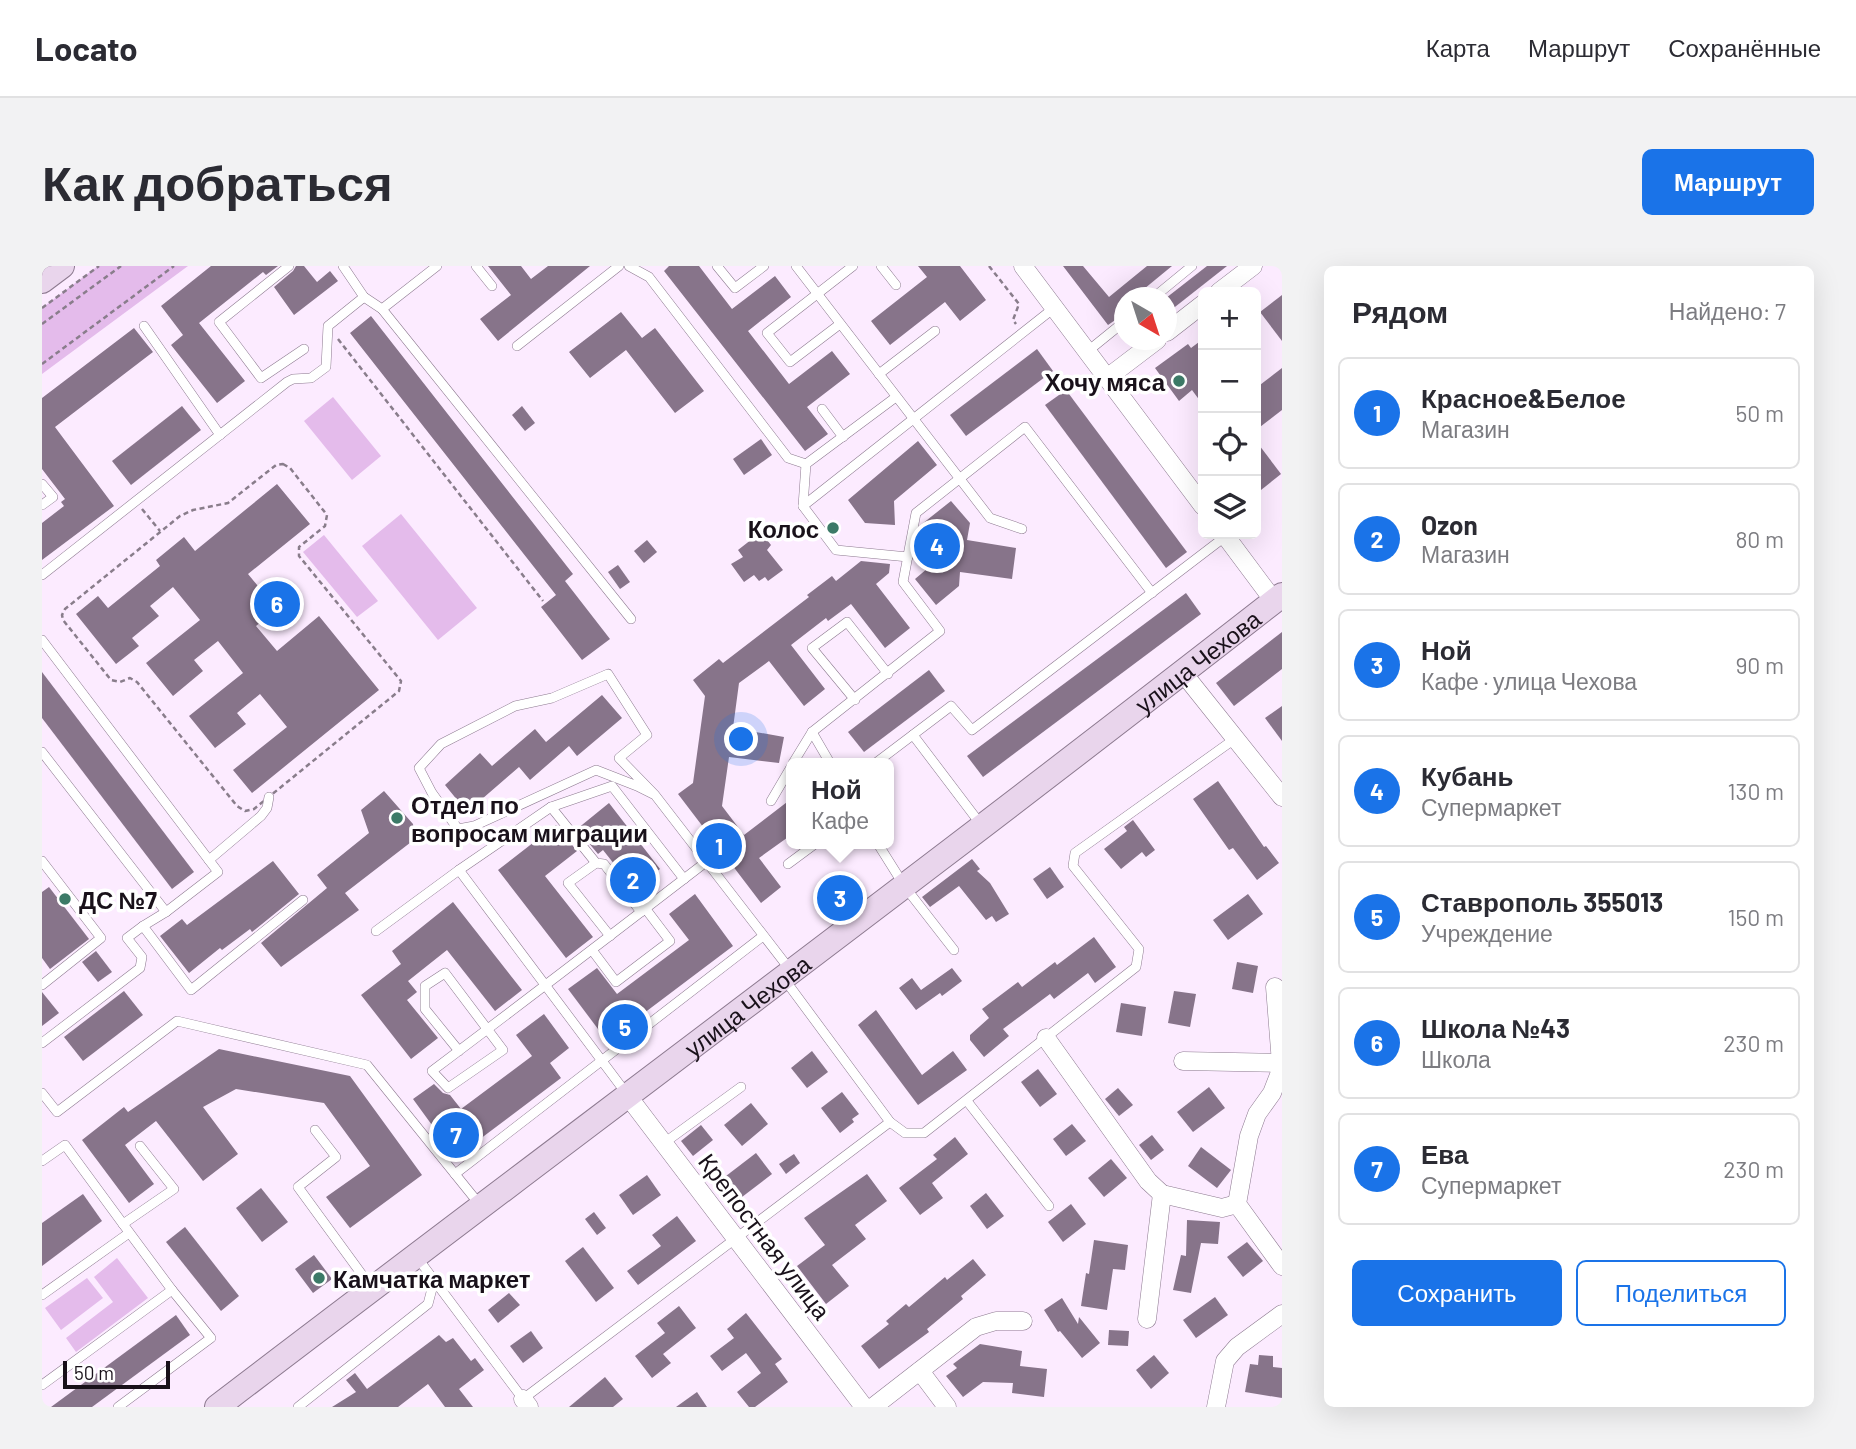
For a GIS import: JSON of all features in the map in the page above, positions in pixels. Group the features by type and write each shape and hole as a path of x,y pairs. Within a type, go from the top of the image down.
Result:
{"street":[{"path":"42,281 62,266"},
{"path":"1023,266 1198,499"},
{"path":"1226,287 1253,266"},
{"path":"1177,324 1198,308"},
{"path":"1107,378 1144,350"},
{"name":"улица Чехова","path":"217,1407 905,887 1278,598 1228,539"},
{"path":"1183,673 1282,797"},
{"path":"1275,988 1281,1063 1279,1075 1272,1093 1257,1114 1249,1136 1237,1204 1282,1266"},
{"path":"1046,1038 1147,1181 1162,1194 1222,1208 1237,1204"},
{"path":"1183,1060 1281,1063"},
{"name":"Крепостная улица","path":"627,1095 864,1407"},
{"path":"1147,1318 1162,1194"},
{"path":"1216,1407 1225,1360 1237,1347 1282,1314"},
{"path":"873,1407 976,1327 996,1321 1023,1321"},
{"path":"920,1371 947,1407"}],"lane":[{"path":"289,266 219,322 261,378 304,349"},
{"path":"343,266 364,297 382,309 631,619"},
{"path":"382,309 437,266"},
{"path":"476,266 492,286"},
{"path":"517,346 619,266"},
{"path":"629,266 649,277 788,458 806,464"},
{"path":"718,266 735,288 764,266"},
{"path":"796,266 990,518 1022,529"},
{"path":"841,324 790,362 767,333 853,266"},
{"path":"881,266 896,285"},
{"path":"1166,287 1192,266"},
{"path":"42,575 287,382 311,378 326,367 328,326 364,297"},
{"path":"803,506 1054,308"},
{"path":"144,326 220,435"},
{"path":"1088,351 1114,330"},
{"path":"879,374 935,331"},
{"path":"896,397 806,464 803,506 836,550 908,557"},
{"path":"822,409 843,437"},
{"path":"796,758 812,732 940,631 903,582 916,513 1025,427 1152,593"},
{"path":"42,484 52,497 42,505"},
{"path":"882,758 951,706 972,730 1220,539"},
{"path":"855,700 812,649 847,622 888,674"},
{"path":"42,640 218,872 166,912 127,937 142,957 140,968 42,1043"},
{"path":"655,795 596,770 474,826 458,829 432,793 419,768 442,744 515,706 552,698 608,674 647,735 619,758 655,795 764,936 890,1122 905,1133 924,1133 1136,967 1139,948 1073,866 1075,853 1236,738"},
{"path":"812,732 827,758"},
{"path":"912,734 983,827"},
{"path":"42,752 166,912"},
{"path":"771,801 786,775"},
{"path":"376,931 551,807 612,786 684,879"},
{"path":"209,860 261,816 267,808 269,797"},
{"path":"551,807 596,863"},
{"path":"788,864 808,849"},
{"path":"881,849 905,887 954,950"},
{"path":"42,861 101,938 42,985"},
{"path":"459,1051 425,1009 425,986 445,973 488,1028 503,1050 447,1088 432,1071 459,1051 488,1028 592,950 706,862"},
{"path":"592,950 617,982 670,941 604,864 596,863 568,883 610,936"},
{"path":"459,870 627,1095"},
{"path":"144,926 191,990 303,900"},
{"path":"455,1174 764,936"},
{"path":"42,1093 57,1112 177,1021 367,1065 481,1207"},
{"path":"664,1143 741,1087"},
{"path":"967,1101 1049,1206"},
{"path":"416,1256 526,1403 736,1238 890,1122"},
{"path":"315,1130 336,1157 298,1187 372,1289"},
{"path":"42,1161 65,1145 172,1290 211,1338 118,1407"},
{"path":"123,1224 174,1189 140,1146"},
{"path":"42,1295 129,1233"},
{"path":"298,1407 428,1304 434,1281"},
{"path":"42,1385 172,1290"}],"path":[{"path":"42,308 99,266"},
{"path":"42,324 121,266"},
{"path":"42,364 174,266"},
{"path":"989,266 1019,304 1013,320 1022,333"},
{"path":"328,326 543,601"},
{"path":"276,465 287,465 327,515 325,526 299,547 299,556 401,681 399,691 249,811 241,809 134,679 117,682 111,680 63,620 65,609 160,532 186,512 228,503 276,465"},
{"path":"136,501 160,532"}],"shaded area":[{"path":"98,266 188,266 42,374 42,308"},
{"path":"333,397 381,456 352,480 304,421"},
{"path":"401,514 477,608 438,640 362,546"},
{"path":"324,535 378,601 357,617 303,552"},
{"path":"117,1258 148,1298 76,1352 66,1338 113,1302 94,1277"},
{"path":"87,1278 103,1298 61,1330 45,1308"}],"building":[{"path":"211,266 278,266 266,275 263,272 199,323 245,381 217,403 171,345 183,335 161,306"},
{"path":"296,266 304,266 317,282 330,271 338,281 294,315 274,287"},
{"path":"488,266 521,266 531,279 548,266 590,266 498,341 480,319 511,295"},
{"path":"669,266 699,266 732,309 775,276 791,297 748,331 789,384 832,351 850,374 807,407 828,434 805,451 664,271"},
{"path":"918,266 960,266 986,300 960,321 945,302 890,345 871,321 927,277"},
{"path":"1063,266 1083,266 1109,297 1114,293 1114,321 1108,325"},
{"path":"1147,266 1172,266 1146,287 1121,287"},
{"path":"1207,266 1227,266 1177,305 1177,289"},
{"path":"1282,295 1282,341 1261,313"},
{"path":"621,312 642,338 655,328 704,391 675,413 626,350 590,378 569,352"},
{"path":"371,316 573,574 565,581 610,639 582,660 541,607 556,595 350,333"},
{"path":"134,328 153,352 55,427 114,506 42,560 42,523 64,506 61,502 65,499 42,469 42,398"},
{"path":"1198,343 1198,398 1192,390 1179,401 1155,368 1188,344 1191,348"},
{"path":"1037,349 1053,371 966,436 950,415"},
{"path":"1282,368 1282,410 1261,426 1261,413 1261,384"},
{"path":"1066,390 1187,552 1166,568 1045,405"},
{"path":"182,406 201,430 131,485 112,461"},
{"path":"522,406 535,423 525,431 512,415"},
{"path":"761,439 772,455 744,475 733,459"},
{"path":"918,441 937,465 894,501 895,525 865,523 848,500"},
{"path":"1261,448 1281,474 1261,490"},
{"path":"277,484 310,524 248,574 277,609 256,626 277,651 319,616 379,690 252,793 233,770 287,727 260,694 237,713 246,724 215,748 189,716 243,673 218,641 194,660 203,671 173,696 146,663 200,620 173,587 150,606 159,616 132,638 139,646 116,664 76,614 98,596 108,608 160,566 156,560 184,537 195,551"},
{"path":"951,501 970,523 967,540 1016,548 1012,579 960,572 959,586 936,605 915,579 928,568 933,538 922,524"},
{"path":"761,532 771,545 767,550 783,570 768,581 765,577 759,581 754,575 744,582 731,564 743,557 738,550"},
{"path":"647,540 657,552 644,563 634,551"},
{"path":"861,561 890,564 889,573 876,584 910,628 885,648 851,604 828,621 826,618 791,645 825,689 804,706 769,661 739,683 733,728 784,737 779,763 729,757 722,806 744,835 786,803 786,839 759,858 781,887 761,903 678,794 693,783 705,696 693,680 719,659 723,663 832,576 836,581"},
{"path":"618,565 630,582 620,589 608,572"},
{"path":"1186,593 1201,614 983,777 967,756"},
{"path":"1282,632 1282,669 1234,706 1216,683"},
{"path":"929,670 945,691 864,752 848,732"},
{"path":"42,672 194,872 172,889 42,718"},
{"path":"602,695 622,718 577,756 569,746 530,780 519,767 467,812 445,785 480,753 492,766 535,729 546,742"},
{"path":"1282,706 1282,741 1265,718"},
{"path":"1218,781 1264,847 1266,846 1279,863 1257,880 1233,848 1229,850 1193,799"},
{"path":"384,791 413,824 415,839 345,893 359,910 281,967 261,943 327,888 317,875 369,833 361,810"},
{"path":"609,803 660,869 634,889 603,850 598,854 577,829"},
{"path":"1133,820 1155,850 1146,857 1142,852 1121,869 1104,849 1127,831 1124,827"},
{"path":"556,825 577,851 545,876 593,937 566,958 498,870"},
{"path":"972,859 980,869 977,871 990,883 1009,914 996,922 992,916 986,920 959,886 930,907 922,897"},
{"path":"273,861 299,894 252,932 250,929 222,950 220,948 189,973 160,936 182,919 187,925"},
{"path":"1050,867 1064,887 1047,899 1033,879"},
{"path":"848,874 860,889 828,914 817,898"},
{"path":"49,887 89,939 50,969 42,958 42,892"},
{"path":"695,894 733,946 607,1041 568,989 597,968 617,994 689,940 669,914"},
{"path":"1248,894 1263,914 1228,940 1213,920"},
{"path":"453,902 522,990 495,1011 447,950 408,981 417,992 407,1000 438,1038 411,1059 361,995 401,964 392,951"},
{"path":"1094,937 1116,967 1095,983 1088,973 1054,999 1050,994 1003,1029 1009,1036 984,1057 970,1040 970,1035 989,1018 982,1009 1018,982 1022,987 1055,962 1057,965"},
{"path":"96,951 112,972 98,982 82,962"},
{"path":"1237,962 1258,966 1253,993 1232,989"},
{"path":"952,968 962,981 916,1010 899,988 912,978 921,990"},
{"path":"124,991 143,1015 83,1061 64,1037"},
{"path":"1174,991 1196,994 1190,1027 1168,1023"},
{"path":"42,992 59,1013 42,1026"},
{"path":"1121,1003 1146,1007 1142,1036 1116,1032"},
{"path":"876,1010 922,1075 953,1051 967,1070 918,1105 858,1025"},
{"path":"544,1014 569,1048 550,1063 561,1078 476,1142 465,1128 445,1143 413,1099 434,1084 443,1093 450,1095 461,1109 532,1056 516,1035"},
{"path":"219,1049 350,1076 422,1175 350,1228 326,1197 370,1166 324,1103 236,1089 203,1107 238,1154 203,1181 156,1121 125,1145 154,1184 129,1203 82,1140 124,1107 128,1112"},
{"path":"812,1051 828,1072 807,1088 791,1068"},
{"path":"1038,1069 1057,1094 1040,1107 1021,1082"},
{"path":"1209,1087 1225,1108 1193,1132 1177,1112"},
{"path":"1118,1088 1133,1105 1119,1116 1105,1099"},
{"path":"842,1092 859,1114 852,1119 854,1122 840,1133 821,1108"},
{"path":"751,1103 768,1124 742,1146 724,1125"},
{"path":"1072,1124 1086,1141 1066,1156 1053,1139"},
{"path":"701,1125 713,1140 693,1156 681,1141"},
{"path":"1152,1135 1164,1150 1151,1160 1139,1145"},
{"path":"955,1137 968,1154 932,1183 943,1198 920,1215 899,1188 937,1159 933,1155"},
{"path":"1201,1147 1231,1170 1217,1188 1188,1166"},
{"path":"756,1153 772,1174 742,1197 726,1176"},
{"path":"794,1154 800,1163 786,1174 779,1164"},
{"path":"1111,1159 1127,1178 1104,1197 1088,1178"},
{"path":"867,1174 887,1201 855,1225 866,1239 832,1265 849,1286 826,1304 797,1266 825,1245 804,1218"},
{"path":"647,1175 661,1195 633,1215 619,1195"},
{"path":"261,1188 288,1222 262,1242 236,1208"},
{"path":"986,1193 1004,1216 987,1229 970,1206"},
{"path":"83,1194 102,1221 42,1266 42,1223"},
{"path":"1071,1204 1086,1224 1063,1242 1048,1222"},
{"path":"594,1212 606,1228 597,1235 585,1219"},
{"path":"677,1216 696,1241 638,1285 627,1271 661,1246 652,1235"},
{"path":"1187,1220 1220,1222 1218,1244 1201,1243 1191,1293 1173,1290 1181,1255 1186,1256"},
{"path":"185,1227 239,1296 221,1311 166,1242"},
{"path":"1094,1240 1128,1245 1125,1270 1113,1269 1107,1310 1081,1306"},
{"path":"1247,1242 1263,1261 1243,1277 1227,1257"},
{"path":"583,1247 614,1288 596,1302 565,1261"},
{"path":"314,1255 332,1279 313,1293 295,1269"},
{"path":"973,1259 986,1275 961,1296 963,1299 927,1329 929,1332 879,1369 861,1346 889,1324 886,1321 906,1304 909,1307 945,1277 947,1280"},
{"path":"509,1293 520,1305 498,1323 488,1310"},
{"path":"1215,1297 1228,1315 1196,1338 1183,1320"},
{"path":"1062,1298 1078,1324 1079,1317 1100,1343 1082,1358 1060,1331 1058,1332 1044,1310"},
{"path":"679,1306 696,1328 663,1354 671,1363 652,1378 635,1356 665,1333 657,1323"},
{"path":"746,1313 782,1359 775,1364 788,1382 755,1407 749,1407 737,1392 761,1373 746,1353 722,1371 710,1356 734,1338 727,1329"},
{"path":"176,1315 190,1335 92,1407 51,1407"},
{"path":"1109,1330 1129,1331 1128,1346 1108,1345"},
{"path":"531,1331 543,1348 523,1363 510,1346"},
{"path":"439,1335 446,1342 453,1338 471,1361 475,1358 484,1370 459,1389 473,1407 445,1407 428,1384 398,1407 332,1407 356,1392 346,1380 355,1373 367,1389"},
{"path":"980,1344 1022,1351 1020,1366 1047,1369 1044,1397 1012,1393 1013,1383 983,1382 963,1397 946,1376 957,1368 953,1364"},
{"path":"1154,1355 1169,1373 1151,1389 1136,1370"},
{"path":"1259,1355 1273,1356 1273,1367 1282,1368 1282,1398 1245,1392 1250,1364 1258,1365"},
{"path":"605,1377 623,1399 613,1407 569,1407"},
{"path":"697,1392 707,1407 676,1407"}],"place":[{"name":"Хочу мяса","path":"1179,381"},
{"name":"Колос","path":"833,528"},
{"name":"Кубань","path":"937,546"},
{"name":"Школа №43","path":"277,604"},
{"name":"Отдел по вопросам миграции","path":"397,818"},
{"name":"Красное&Белое","path":"719,846"},
{"name":"Ozon","path":"633,880"},
{"name":"Ной","path":"840,898"},
{"name":"ДС №7","path":"65,899"},
{"name":"Ставрополь 355013","path":"625,1027"},
{"name":"Ева","path":"456,1135"},
{"name":"Камчатка маркет","path":"319,1278"}]}
